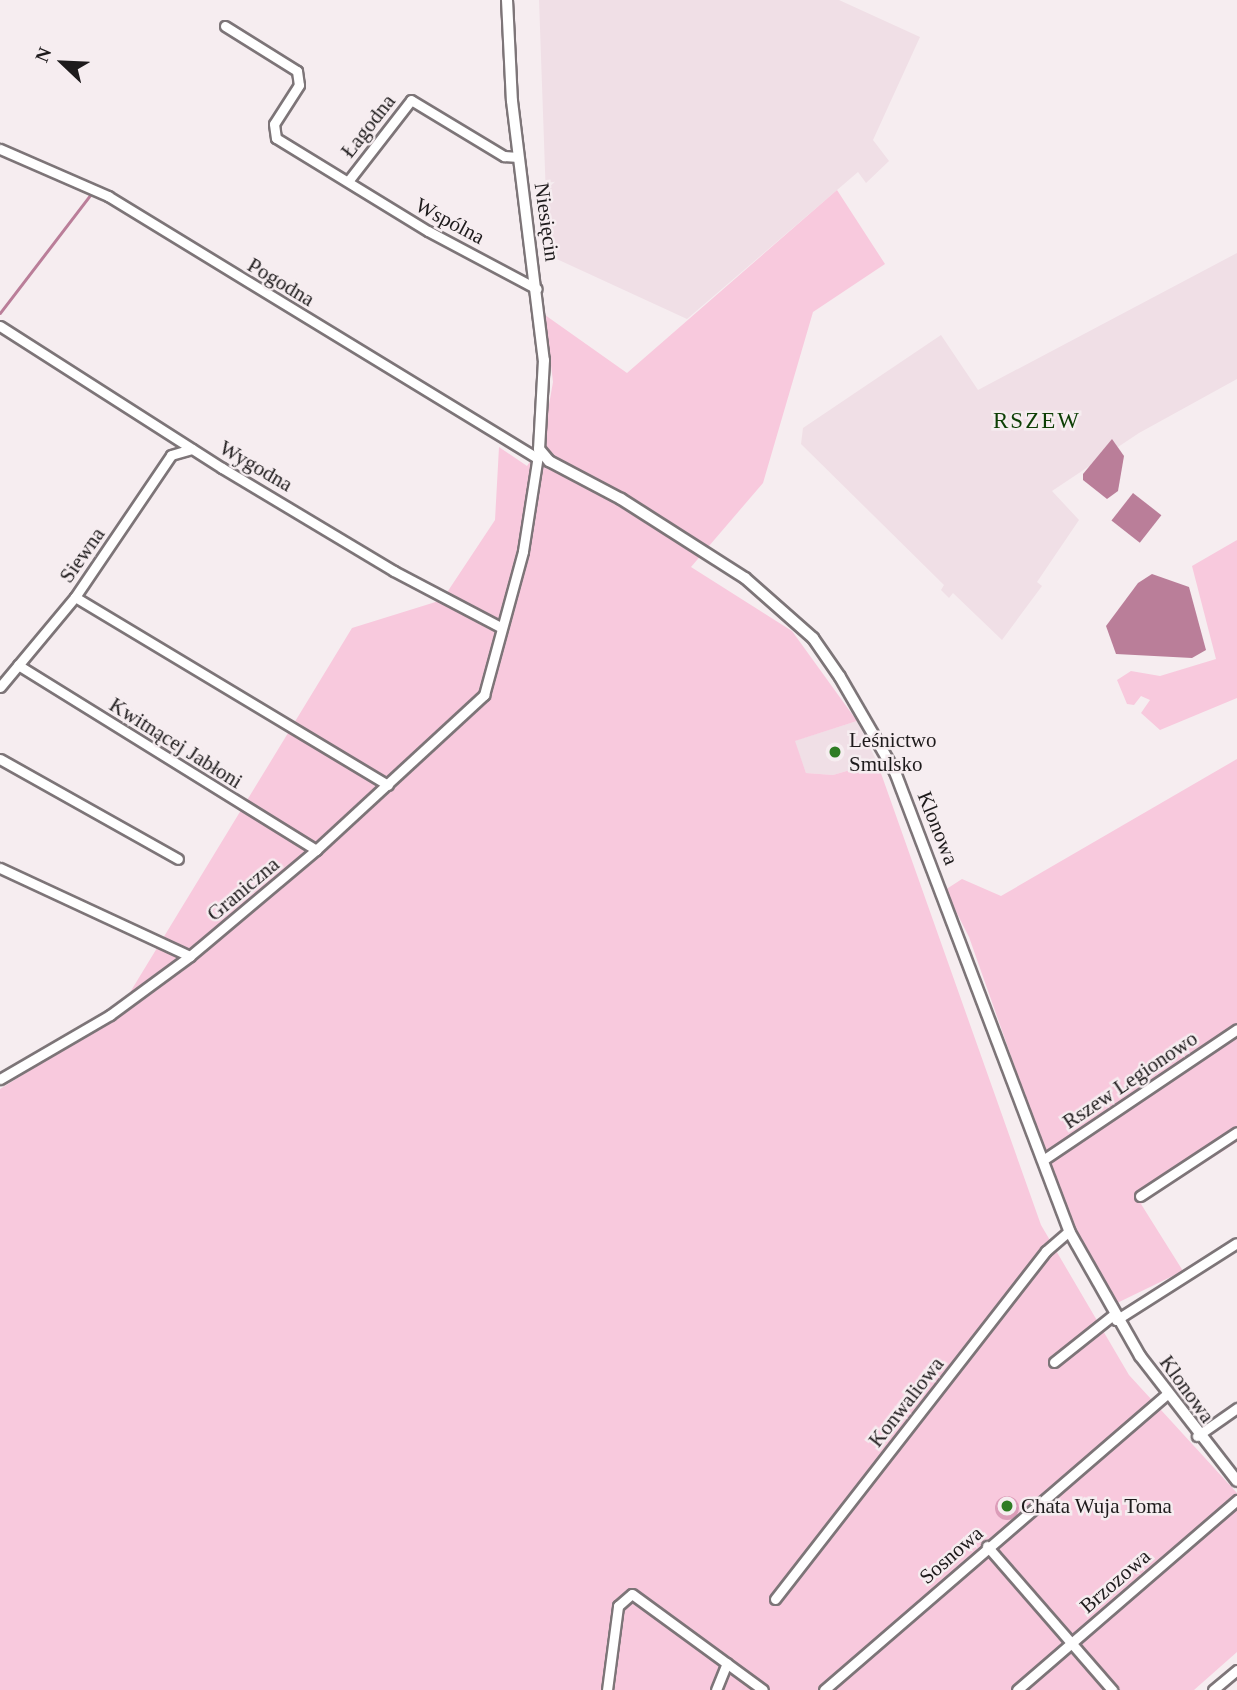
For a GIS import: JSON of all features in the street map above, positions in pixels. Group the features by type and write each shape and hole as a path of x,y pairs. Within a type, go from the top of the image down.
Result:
{"street":[{"name":"Niesięcin","path":"507,0 518,157 537,289 545,377 538,453"},
{"name":"Łagodna","path":"225,26 297,71 299,85 274,124 276,138 349,180 411,100 421,100 503,156 518,157"},
{"name":"Pogodna","path":"0,149 96,189 538,453"},
{"name":"Wspólna","path":"349,180 428,231 537,289"},
{"name":"Wygodna","path":"0,326 193,449 394,572 500,627"},
{"name":"Siewna","path":"0,687 18,665 28,659 75,597 171,455 193,449"},
{"path":"500,627 523,551 538,453"},
{"name":"Klonowa","path":"538,453 725,564 820,647 895,772 1069,1231 1115,1317 1197,1436 1237,1481"},
{"path":"75,597 251,706 388,785"},
{"name":"Graniczna","path":"0,1079 110,1015 190,956 316,850 388,785 484,695 500,627"},
{"name":"Kwitnącej Jabłoni","path":"18,665 316,850"},
{"path":"0,759 178,859"},
{"path":"0,868 190,956"},
{"name":"Rszew Legionowo","path":"1044,1160 1237,1029"},
{"path":"1140,1196 1237,1132"},
{"name":"Konwaliowa","path":"775,1599 1046,1251 1069,1231"},
{"path":"1054,1363 1115,1317 1237,1243"},
{"name":"Sosnowa","path":"824,1690 1167,1394"},
{"path":"1197,1436 1237,1408"},
{"name":"Brzozowa","path":"1017,1690 1237,1500"},
{"path":"988,1546 1112,1690"},
{"path":"607,1690 618,1606 625,1595 641,1598 763,1690"},
{"path":"716,1690 727,1663"},
{"path":"1213,1690 1237,1670"}],"shaded area":[{"path":"539,0 839,0 920,37 873,140 889,161 866,183 858,172 687,319 548,255"},
{"path":"837,190 885,264 813,312 763,483 691,567 792,631 857,721 795,741 806,773 833,775 877,762 1041,1225 1129,1375 1237,1493 1237,1652 1194,1690 0,1690 0,1089 115,1017 352,628 442,600 495,520 499,447 527,466 542,444 553,382 545,315 627,373"},
{"path":"1237,253 1237,379 1139,433 1052,491 1079,520 1037,582 1042,586 1002,640 953,593 949,598 941,590 944,585 801,444 803,428 941,335 978,390"},
{"path":"1112,439 1124,456 1118,491 1107,499 1083,480 1083,474"},
{"path":"1133,493 1161,515 1140,543 1111,521"},
{"path":"1237,540 1237,698 1160,730 1141,713 1150,700 1141,696 1134,705 1127,704 1117,680 1131,671 1160,676 1216,659 1192,566"},
{"path":"1152,574 1189,587 1206,650 1192,658 1116,654 1106,626 1138,583"},
{"name":"Leśnictwo Smulsko","path":"857,721 877,762 833,775 806,773 794,741"},
{"path":"1237,759 1237,1142 1141,1204 1183,1271 1115,1304 1068,1218 969,937 945,890 962,879 1001,896"}],"building":[{"name":"Chata Wuja Toma","path":"1007,1496 1015,1500 1019,1508 1015,1516 1007,1520 999,1516 995,1508 999,1500"}],"waterway":[{"path":"0,313 91,194"}],"place":[{"name":"Leśnictwo Smulsko","path":"835,752"},
{"name":"Chata Wuja Toma","path":"1007,1506"}],"district":[{"name":"RSZEW","path":"1037,421"}]}
